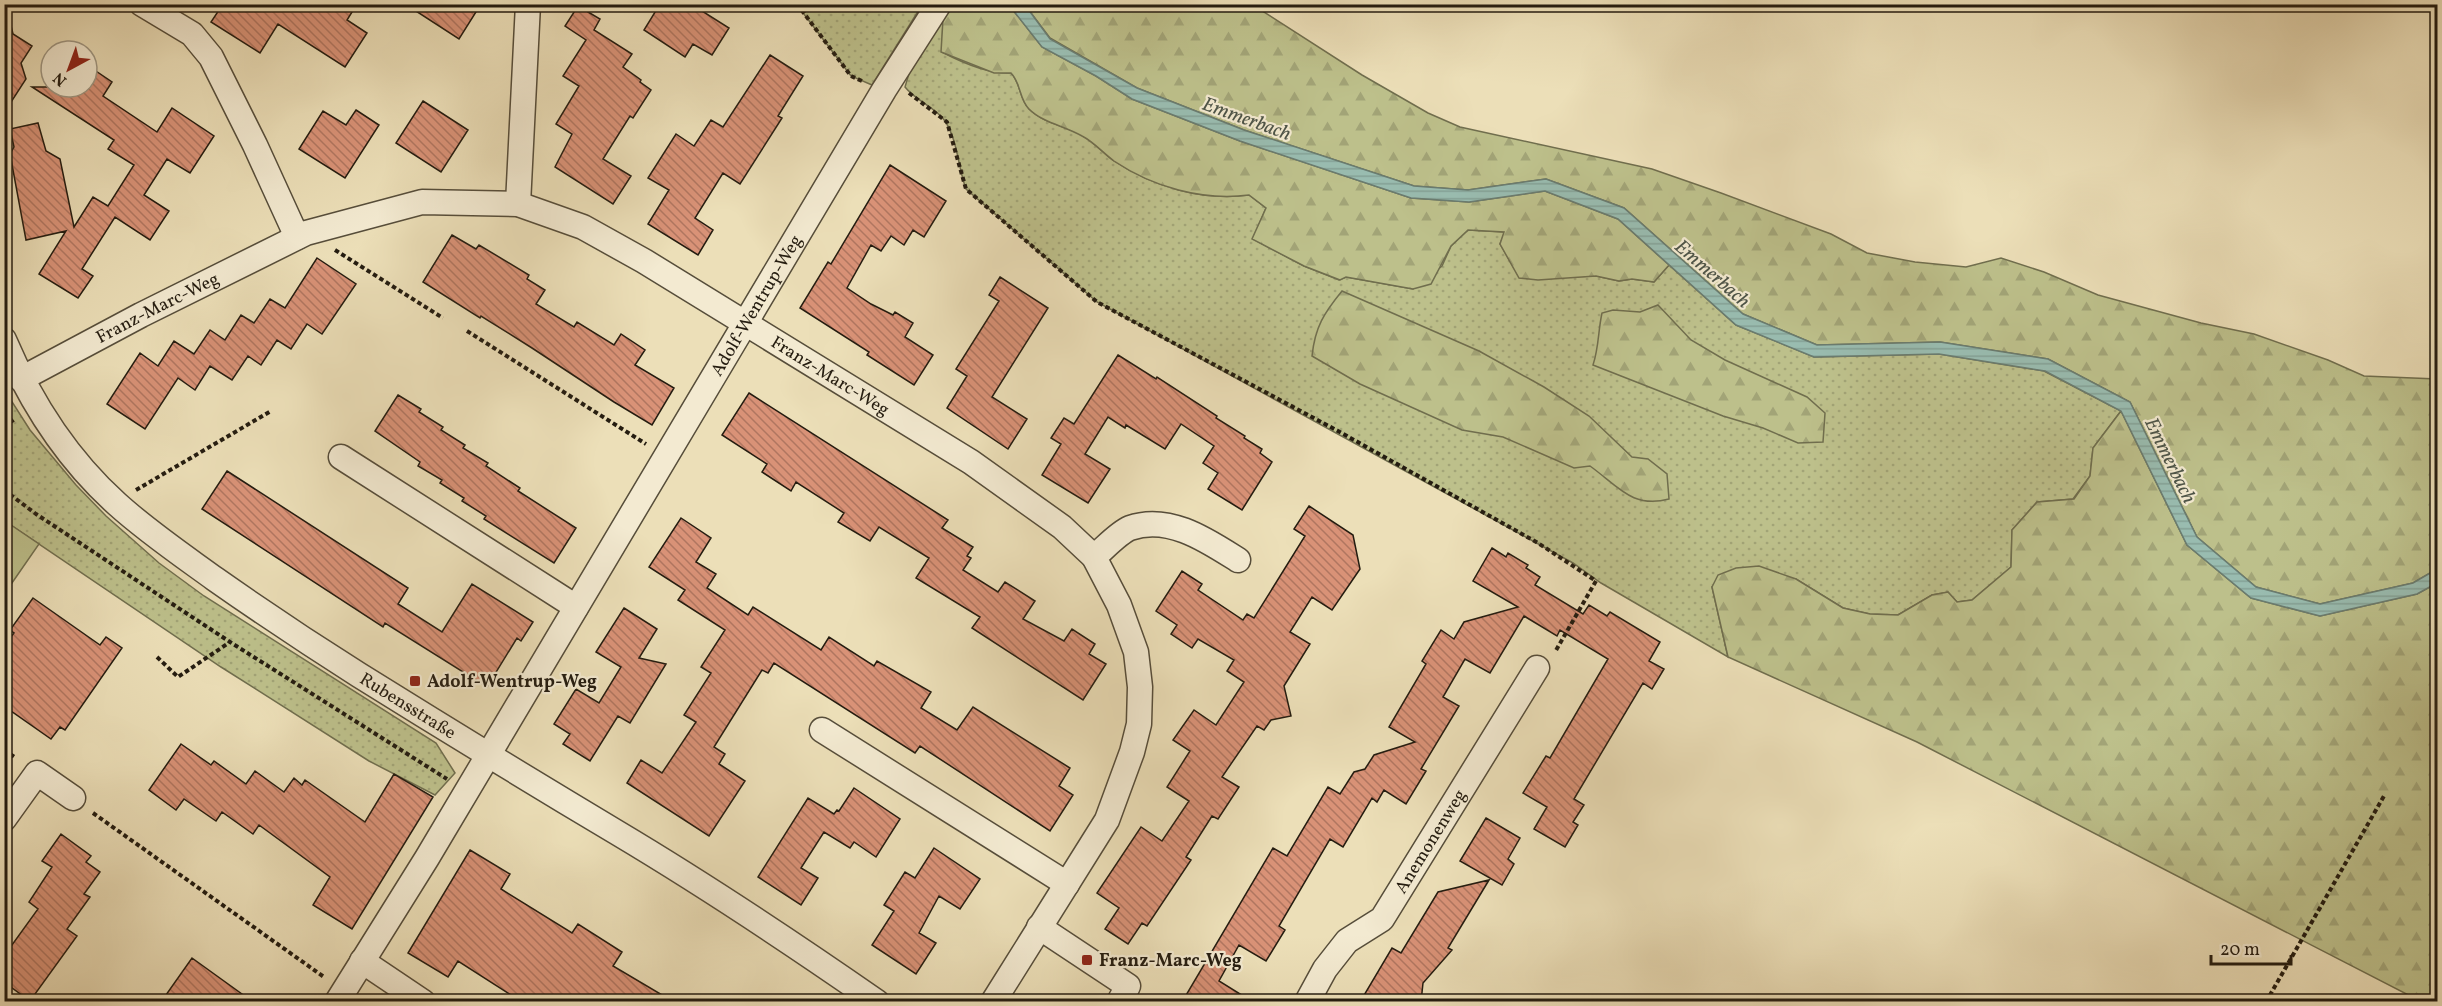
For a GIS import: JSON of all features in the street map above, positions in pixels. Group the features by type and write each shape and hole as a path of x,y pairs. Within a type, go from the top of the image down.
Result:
{"street":[{"path":"142,4 192,34 211,57 302,235"},
{"path":"518,204 528,4"},
{"name":"Adolf-Wentrup-Weg","path":"340,997 884,90 939,4"},
{"name":"Franz-Marc-Weg","path":"21,379 141,315 302,235 422,202 518,204 583,227 644,261 971,462 1062,527 1094,557 1119,604 1136,652 1140,687 1139,724 1132,752 1107,820 1039,927 998,1000"},
{"name":"Rubensstraße","path":"4,340 21,379 51,428 82,467 115,502 149,532 282,627 486,755 637,844 798,947 878,1002"},
{"path":"341,457 576,607"},
{"path":"1094,557 1129,528 1148,524 1168,525 1207,540 1238,560"},
{"name":"Anemonenweg","path":"1307,1002 1325,969 1347,942 1382,918 1537,668"},
{"path":"822,730 1067,884"},
{"path":"4,819 37,773 73,798"},
{"path":"1039,927 1128,986 1119,1002"},
{"path":"362,961 423,1002"}],"path":[{"path":"797,4 851,76 884,90 910,93 947,122 966,189 1097,302 1369,448 1538,543 1596,580 1551,658 1537,668"},
{"path":"302,235 443,318"},
{"path":"467,331 666,456"},
{"path":"115,502 271,411"},
{"path":"4,490 36,514 230,642 465,790"},
{"path":"157,657 178,677 230,642"},
{"path":"2266,1002 2384,796"},
{"path":"73,798 340,997"}],"green space":[{"path":"797,5 922,5 872,85 851,76"},
{"path":"949,5 1009,5 1042,47 1096,76 1132,99 1240,141 1411,198 1469,202 1545,191 1618,219 1669,265 1654,282 1632,279 1619,281 1596,276 1538,280 1519,278 1500,244 1504,232 1468,230 1451,246 1431,284 1413,289 1346,277 1340,280 1304,266 1252,239 1266,208 1249,195 1196,194 1161,185 1145,178 1114,161 1086,138 1035,114 1026,105 1017,81 1011,73 994,73 941,52 943,19"},
{"path":"1025,5 1253,5 1362,75 1428,113 1460,127 1652,169 1831,234 1867,253 1915,262 1966,267 2001,258 2044,272 2098,295 2201,323 2254,334 2328,360 2364,376 2437,379 2437,569 2413,583 2320,604 2256,587 2197,537 2130,402 2048,359 1940,342 1817,345 1743,314 1624,208 1546,179 1468,190 1414,186 1244,130 1137,88 1050,38"},
{"path":"943,19 942,52 985,69 1011,73 1017,81 1026,105 1035,114 1082,135 1114,161 1161,185 1196,194 1249,195 1266,208 1253,239 1304,266 1339,280 1346,277 1413,289 1442,266 1451,246 1468,230 1505,232 1500,244 1520,278 1596,276 1619,281 1632,279 1654,282 1669,265 1736,325 1814,357 1939,354 2044,371 2121,411 2093,448 2090,476 2073,499 2037,502 2012,530 2011,567 1972,600 1957,602 1948,592 1932,595 1898,615 1870,614 1843,608 1796,579 1712,587 1728,657 1601,583 1573,563 1097,302 966,189 953,137 945,121 905,87 910,70"},
{"path":"1342,291 1479,351 1544,387 1589,416 1632,457 1648,459 1667,474 1669,499 1645,501 1635,498 1626,494 1590,466 1574,468 1503,437 1462,430 1360,384 1312,356 1315,337 1321,321"},
{"path":"1658,305 1691,340 1725,360 1807,397 1825,413 1823,442 1798,443 1593,365 1602,313 1613,310 1640,312"},
{"path":"4,386 30,430 76,485 106,516 159,563 204,596 436,743 455,773 435,795 369,761 221,667 5,521"},
{"path":"2121,411 2187,545 2251,598 2320,616 2417,594 2437,583 2437,1001 2420,1001 1917,742 1728,657 1712,587 1718,575 1736,568 1759,566 1796,579 1843,608 1870,614 1898,615 1932,595 1948,592 1957,602 1972,600 2011,567 2012,530 2037,502 2074,499 2090,476 2093,448"},
{"path":"5,521 39,544 5,593"}],"water":[{"path":"1009,5 1025,5 1050,39 1137,88 1244,130 1414,186 1468,190 1546,179 1624,208 1743,314 1817,345 1940,342 2048,359 2130,402 2197,537 2256,587 2320,604 2413,583 2437,569 2437,583 2417,594 2320,616 2251,598 2187,545 2121,411 2045,371 1939,354 1814,357 1736,325 1618,219 1545,191 1469,202 1411,198 1240,141 1132,99 1096,76 1042,47"}],"building":[{"path":"223,4 357,4 347,20 367,33 345,67 278,24 260,53 211,22"},
{"path":"405,4 481,4 459,39"},
{"path":"660,4 691,4 729,28 712,55 693,44 685,57 644,30"},
{"path":"578,6 600,19 594,30 632,54 623,67 651,90 633,118 630,116 603,159 631,176 613,204 555,167 572,134 556,124 579,86 563,76 586,40 565,26"},
{"path":"11,26 13,34 32,46 21,63 26,79 4,113 4,27"},
{"path":"770,55 803,76 778,116 782,118 740,184 723,173 695,218 713,230 698,255 648,224 669,190 648,178 676,134 694,146 711,120 723,127"},
{"path":"99,73 112,82 103,96 157,132 172,108 214,136 190,173 167,159 144,195 169,211 150,240 115,217 82,269 93,276 78,298 39,274 66,231 26,240 10,154 14,147 10,129 38,123 46,151 60,159 74,227 93,197 108,206 134,165 108,149 114,140 51,99 99,99"},
{"path":"423,101 468,130 441,172 396,143"},
{"path":"356,110 379,125 345,178 299,149 323,111 346,125"},
{"path":"890,165 946,201 924,237 913,230 904,245 891,236 881,251 871,245 847,288 871,304 893,315 895,312 913,323 905,337 933,355 914,385 867,355 869,352 800,308 828,262 831,264"},
{"path":"452,235 476,249 479,245 529,275 527,279 545,290 536,304 574,327 577,322 614,345 621,334 645,350 635,365 674,388 652,425 481,316 480,318 423,282"},
{"path":"317,258 356,284 322,334 307,324 291,349 277,340 261,365 248,356 232,380 210,366 195,390 178,378 145,429 107,404 140,353 158,366 174,341 194,354 210,330 225,340 241,315 254,323 270,299 285,308"},
{"path":"1000,277 1048,308 992,397 1027,419 1008,449 947,408 967,376 956,369 999,301 989,295"},
{"path":"1118,355 1217,416 1216,418 1262,449 1260,453 1272,462 1242,510 1208,489 1218,473 1203,463 1214,446 1181,424 1165,449 1126,425 1125,428 1108,417 1085,454 1110,469 1088,503 1042,475 1061,444 1051,438 1064,418 1074,424"},
{"path":"749,393 948,520 942,528 973,547 967,556 971,558 963,570 998,592 1005,582 1035,601 1023,619 1064,641 1072,629 1095,644 1089,654 1106,664 1083,700 972,628 980,617 916,578 929,558 879,527 870,541 838,522 844,513 796,482 791,491 762,472 767,464 722,435"},
{"path":"398,395 421,409 419,412 443,427 441,430 465,445 463,448 488,463 486,466 520,488 518,491 576,528 554,563 484,519 486,516 462,501 464,498 440,483 442,480 418,466 420,462 375,431"},
{"path":"227,471 408,588 398,604 442,632 472,584 533,622 521,641 517,638 487,687 385,623 383,627 202,509"},
{"path":"1309,506 1353,535 1360,569 1332,610 1312,597 1290,632 1310,644 1284,686 1291,716 1271,720 1264,730 1257,726 1222,777 1239,787 1218,819 1212,816 1186,857 1191,860 1147,926 1142,923 1128,944 1105,929 1119,908 1097,893 1141,827 1162,841 1189,801 1167,787 1190,751 1173,740 1194,710 1216,725 1244,682 1227,671 1234,660 1198,639 1192,648 1171,634 1177,625 1156,611 1182,571 1202,584 1198,590 1243,620 1247,614 1254,618 1305,536 1294,529"},
{"path":"681,518 711,538 696,562 716,574 707,588 748,615 753,607 821,650 829,637 874,666 877,661 931,692 921,708 957,730 973,707 1070,768 1059,786 1073,795 1050,831 920,746 915,753 774,663 768,673 762,670 714,747 725,754 719,764 745,781 709,836 627,783 641,760 662,773 696,722 684,715 711,673 701,667 725,630 678,600 685,590 649,567"},
{"path":"1492,548 1506,557 1508,553 1528,565 1526,568 1540,577 1535,585 1583,614 1589,605 1607,616 1610,612 1660,642 1649,661 1664,669 1652,689 1643,683 1574,799 1584,805 1573,822 1578,825 1565,847 1534,829 1547,807 1523,793 1546,756 1550,758 1608,659 1560,630 1557,636 1524,616 1490,673 1465,659 1443,697 1459,706 1421,769 1426,771 1406,804 1384,790 1377,802 1372,798 1343,847 1330,839 1279,926 1285,930 1266,961 1239,945 1219,981 1253,1002 1182,1002 1273,848 1287,856 1328,787 1340,794 1354,772 1365,769 1374,755 1415,742 1389,727 1426,664 1422,661 1441,630 1454,639 1464,622 1518,607 1473,581"},
{"path":"33,598 100,645 106,637 122,648 65,730 60,727 51,739 4,706 4,646 14,633 10,630"},
{"path":"624,608 657,629 639,658 666,664 630,723 618,716 590,761 563,744 570,734 554,724 576,689 599,703 621,667 596,652"},
{"path":"181,744 211,765 214,761 246,784 255,771 284,792 294,778 302,785 305,780 365,822 394,774 433,797 352,929 313,905 330,877 259,825 253,834 222,812 216,821 184,799 176,810 149,790"},
{"path":"854,788 900,819 876,857 854,842 850,848 824,832 801,868 818,878 801,905 758,877 808,798 834,814 837,810 839,811"},
{"path":"1486,818 1520,838 1508,859 1514,864 1502,885 1460,861"},
{"path":"61,834 91,856 86,862 100,872 84,894 90,897 67,929 77,936 30,1001 4,982 4,956 38,909 29,902 52,867 42,861"},
{"path":"934,848 980,879 960,909 939,896 919,933 936,943 916,974 872,945 894,911 884,905 905,872 915,878"},
{"path":"470,850 510,874 501,889 572,933 578,924 622,952 613,966 674,1002 522,1002 458,961 448,977 408,953"},
{"path":"1489,880 1448,948 1452,950 1423,983 1421,1002 1360,1002 1392,948 1401,953 1438,892"},
{"path":"192,958 253,1002 161,1002"}],"place":[{"name":"Adolf-Wentrup-Weg","path":"415,681"},
{"name":"Franz-Marc-Weg","path":"1087,960"}],"water label":[{"name":"Emmerbach","path":"1247,118"},
{"name":"Emmerbach","path":"1713,273"},
{"name":"Emmerbach","path":"2171,460"}]}
